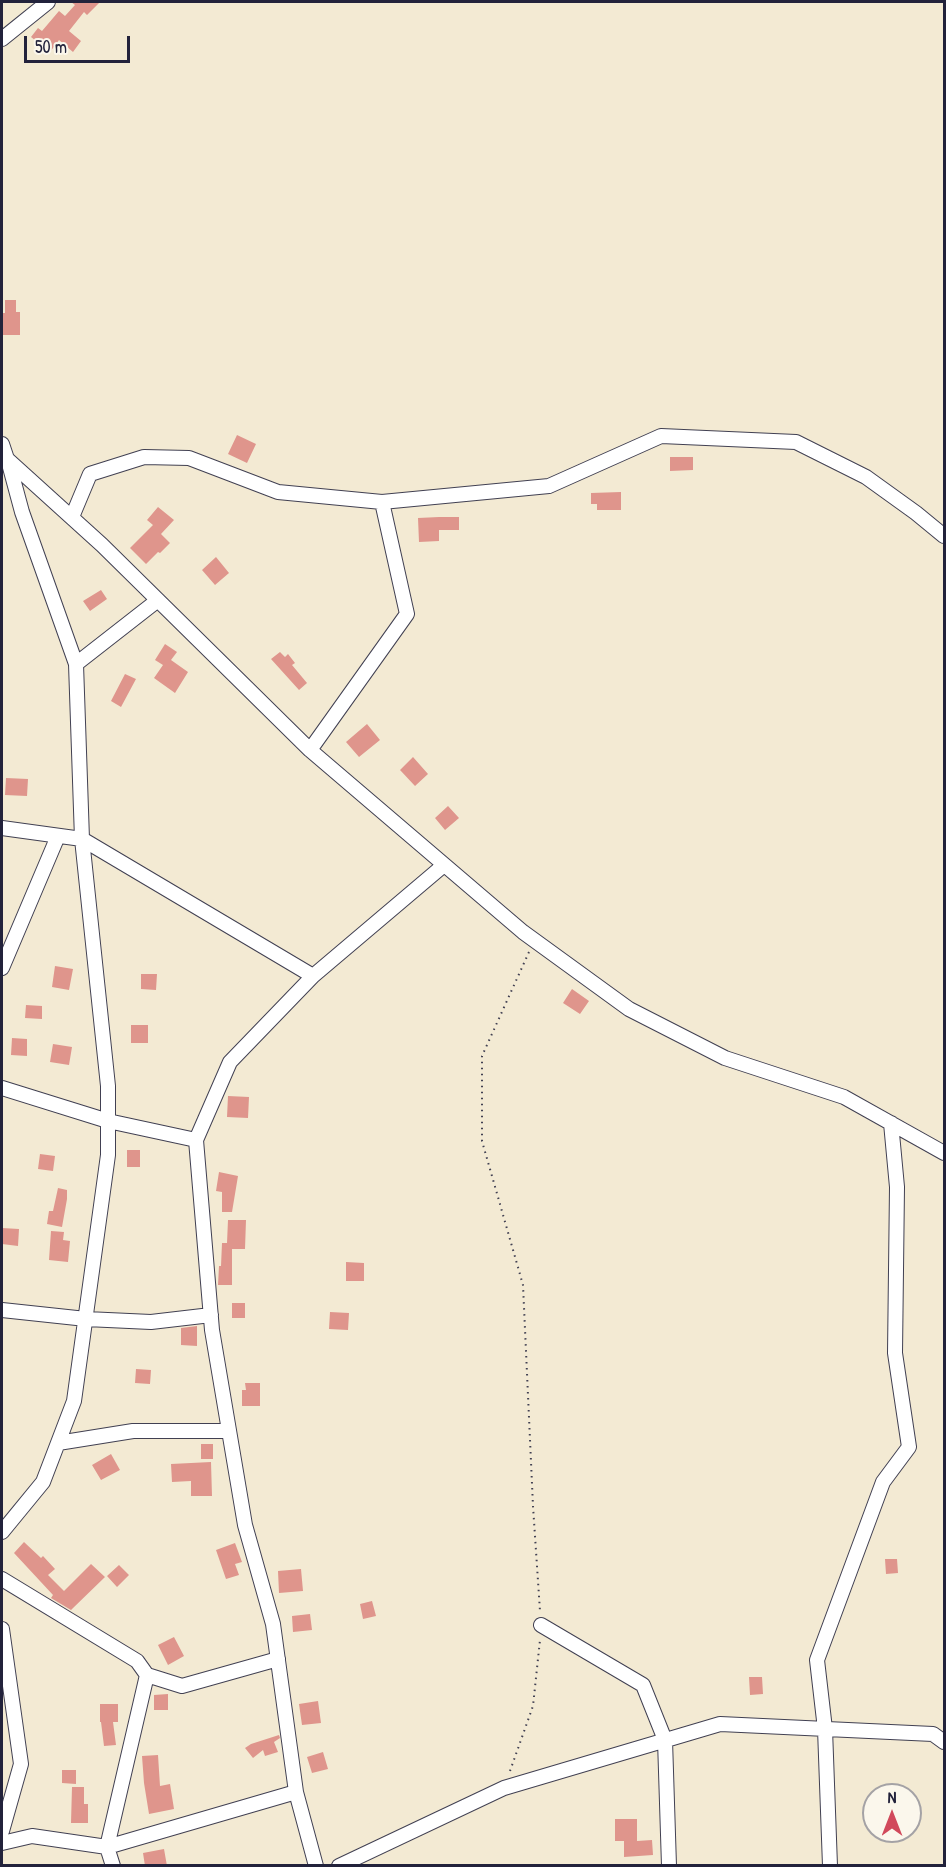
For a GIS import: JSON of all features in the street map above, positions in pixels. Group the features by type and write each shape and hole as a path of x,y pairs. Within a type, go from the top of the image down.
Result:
{"street":[{"path":"2,39 48,2"},
{"path":"72,517 90,474 144,457 189,458 278,492 382,502 549,486 661,436 796,442 866,477 945,536"},
{"path":"2,444 22,512 76,664 82,839 108,1086 108,1155 74,1401 43,1482 2,1532"},
{"path":"7,459 72,517 310,750 535,940 629,1009 725,1058 844,1097 945,1153"},
{"path":"310,750 407,614 382,502"},
{"path":"76,664 158,600"},
{"path":"2,828 82,839 314,976"},
{"path":"2,968 58,836"},
{"path":"316,1866 296,1792 273,1624 245,1525 229,1431 211,1315 195,1140 230,1062 314,976 444,865"},
{"path":"2,1088 108,1121 195,1140"},
{"path":"830,1866 825,1729 817,1660 883,1482 909,1447 895,1353 897,1187 891,1123"},
{"path":"2,1310 86,1319 151,1322 211,1315"},
{"path":"58,1443 133,1431 229,1431"},
{"path":"2,1579 137,1660 147,1675 182,1686 278,1659"},
{"path":"542,1625 643,1685 665,1740 669,1866"},
{"path":"2,1629 21,1764 2,1831"},
{"path":"113,1866 107,1847 147,1675"},
{"path":"339,1866 504,1788 720,1724 933,1734 945,1742"},
{"path":"2,1843 32,1836 107,1847 296,1792"}],"path":[{"path":"504,1788 533,1706 542,1625 533,1506 524,1285 482,1142 482,1056 535,940"}],"building":[{"path":"71,2 100,2 87,15 84,12 69,31 81,41 73,52 59,40 50,52 31,37 38,28 42,31 59,11 65,16 75,5"},
{"path":"5,300 16,300 16,312 20,312 20,335 2,335 2,313 5,313"},
{"path":"237,435 256,444 247,463 228,454"},
{"path":"670,457 693,457 693,470 670,471"},
{"path":"621,492 621,510 597,510 597,504 591,504 591,493"},
{"path":"158,507 174,520 161,534 170,543 146,564 130,548 153,525 147,520"},
{"path":"459,517 459,530 439,530 439,541 419,542 418,518"},
{"path":"216,557 229,573 215,585 202,570"},
{"path":"101,590 107,599 90,611 83,601"},
{"path":"165,644 177,652 171,660 188,672 175,693 154,678 163,665 155,660"},
{"path":"280,652 285,657 288,654 295,663 292,665 307,683 299,690 271,659"},
{"path":"125,674 136,679 121,707 111,701"},
{"path":"367,724 380,740 359,757 346,742"},
{"path":"413,757 428,774 415,786 400,770"},
{"path":"6,778 28,779 27,796 5,795"},
{"path":"448,806 459,818 445,830 435,818"},
{"path":"55,966 73,969 69,990 52,987"},
{"path":"141,974 157,974 156,990 141,989"},
{"path":"572,989 589,1001 580,1014 563,1003"},
{"path":"26,1005 42,1006 42,1019 25,1018"},
{"path":"131,1025 148,1025 148,1043 131,1043"},
{"path":"12,1038 27,1039 27,1056 11,1055"},
{"path":"53,1044 72,1047 69,1065 50,1062"},
{"path":"228,1096 249,1097 248,1118 227,1117"},
{"path":"127,1150 140,1150 140,1167 127,1167"},
{"path":"40,1154 55,1156 53,1171 38,1169"},
{"path":"219,1172 238,1176 232,1212 222,1212 222,1192 216,1191"},
{"path":"58,1188 67,1190 62,1227 47,1224 49,1211 53,1211"},
{"path":"228,1220 246,1220 245,1249 232,1249 232,1285 218,1285 222,1243 227,1243"},
{"path":"2,1228 19,1229 18,1246 2,1244"},
{"path":"51,1231 64,1232 63,1240 70,1241 68,1262 49,1260"},
{"path":"346,1262 364,1263 364,1281 346,1281"},
{"path":"232,1303 245,1303 245,1318 232,1318"},
{"path":"330,1312 349,1313 348,1330 329,1329"},
{"path":"197,1326 197,1346 181,1345 181,1328"},
{"path":"136,1369 151,1370 150,1384 135,1383"},
{"path":"245,1383 260,1383 260,1406 242,1406 242,1390 246,1390"},
{"path":"201,1444 213,1444 213,1459 201,1459"},
{"path":"111,1454 120,1470 101,1480 92,1465"},
{"path":"211,1462 212,1496 191,1496 191,1481 172,1482 171,1464"},
{"path":"24,1542 41,1558 43,1556 55,1569 48,1575 64,1591 91,1564 105,1577 71,1610 51,1598 53,1595 14,1553"},
{"path":"235,1543 242,1562 235,1564 239,1575 226,1579 216,1550"},
{"path":"885,1559 897,1559 898,1573 886,1574"},
{"path":"119,1565 129,1575 117,1587 107,1576"},
{"path":"301,1569 303,1591 279,1593 278,1571"},
{"path":"372,1601 376,1616 363,1619 360,1604"},
{"path":"310,1614 312,1630 293,1632 292,1616"},
{"path":"174,1637 184,1656 168,1665 158,1645"},
{"path":"749,1677 762,1677 763,1694 750,1695"},
{"path":"168,1694 168,1710 154,1710 154,1695"},
{"path":"318,1701 321,1723 302,1725 299,1704"},
{"path":"100,1704 118,1704 118,1722 113,1722 116,1745 104,1746"},
{"path":"279,1735 280,1738 274,1742 278,1752 265,1756 263,1750 253,1758 245,1748 251,1744"},
{"path":"323,1752 328,1769 312,1773 307,1757"},
{"path":"158,1755 160,1786 170,1784 174,1809 149,1814 142,1756"},
{"path":"62,1770 76,1770 76,1784 62,1783"},
{"path":"72,1787 84,1787 84,1804 88,1804 88,1823 71,1823"},
{"path":"615,1819 637,1819 637,1841 652,1840 653,1855 624,1857 624,1841 615,1841"},
{"path":"164,1849 167,1866 145,1866 143,1853"}]}
